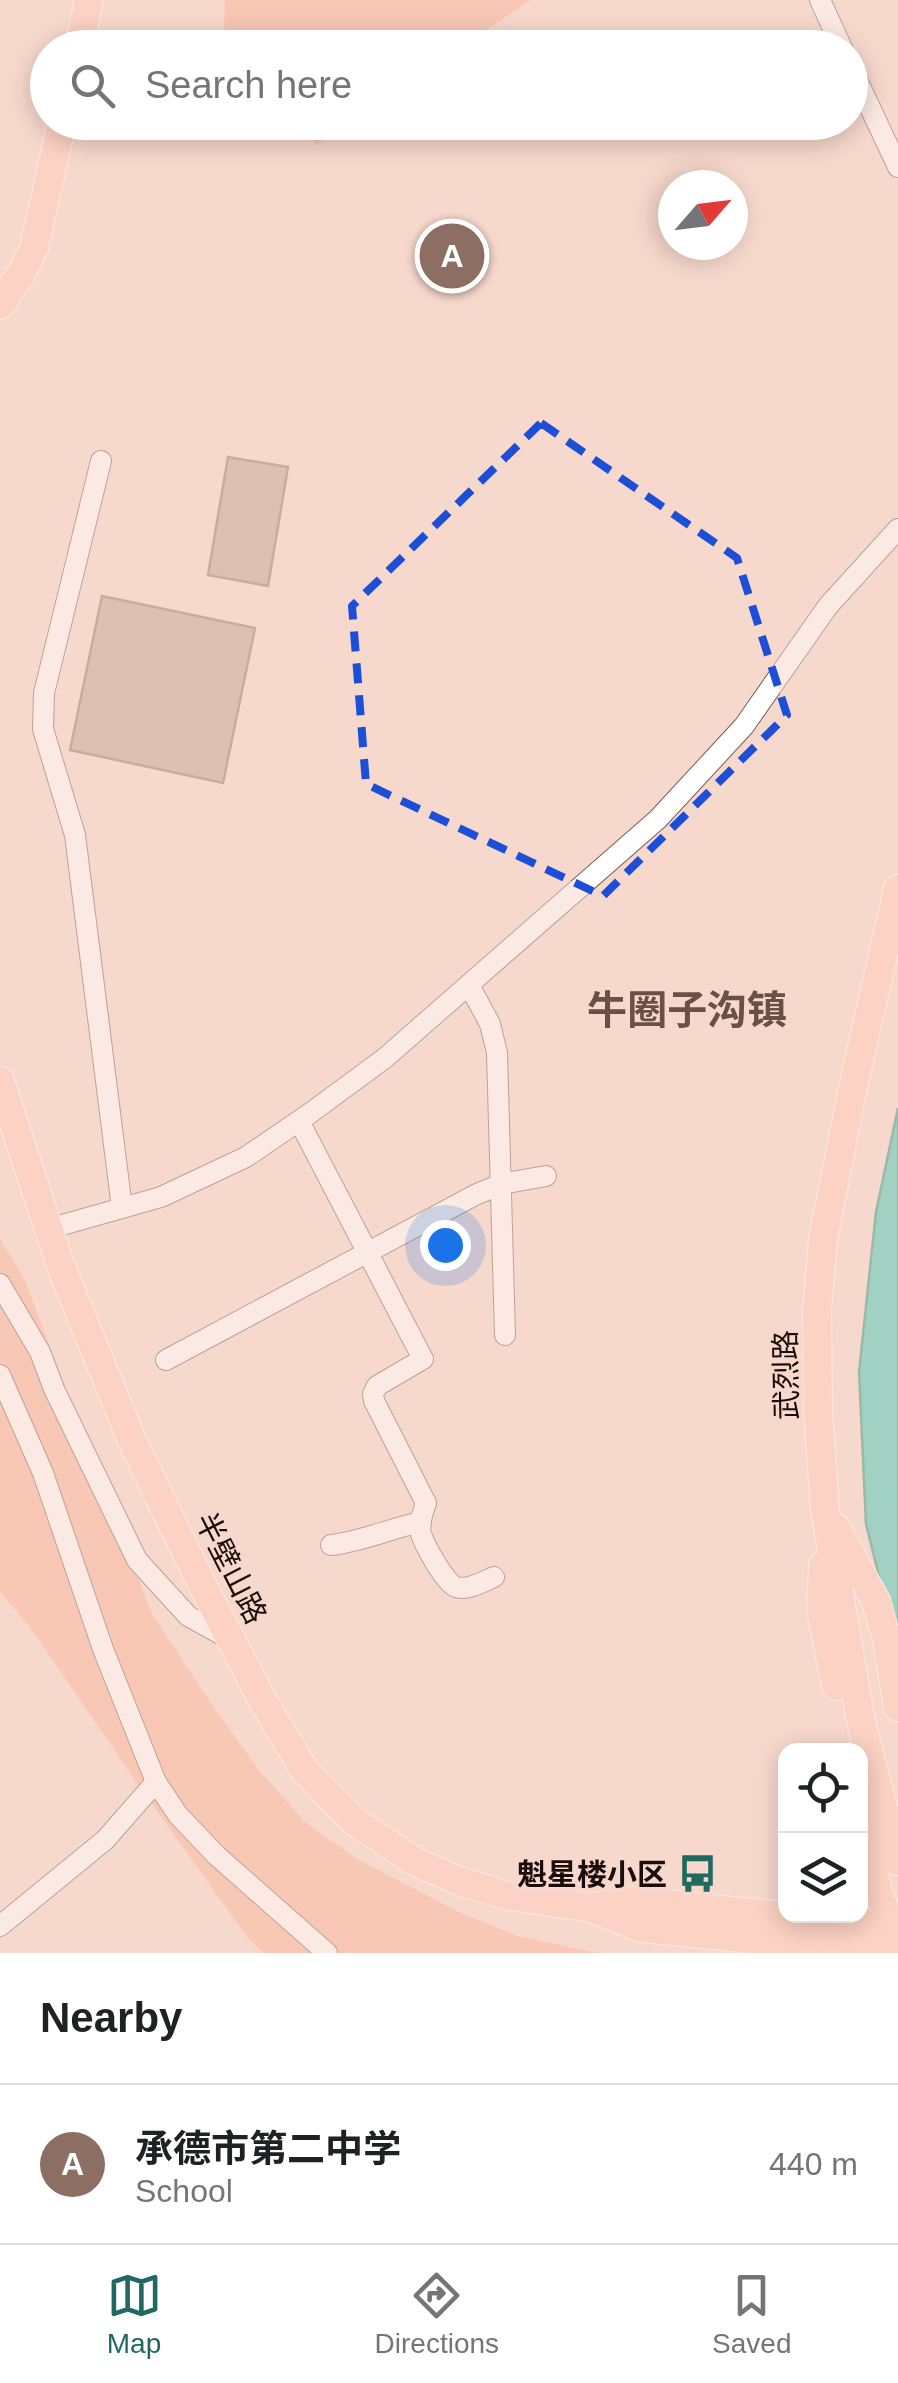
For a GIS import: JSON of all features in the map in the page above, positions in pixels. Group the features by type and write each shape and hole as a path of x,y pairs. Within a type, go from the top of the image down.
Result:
{"main road":[{"path":"82,30 89,0"},
{"path":"0,305 34,248 58,140"},
{"name":"武烈路","path":"897,1861 861,1722 826,1510 818,1410 817,1310 823,1239 898,889"},
{"name":"半壁山路","path":"0,1081 60,1264 133,1444 264,1702 306,1771 354,1821 416,1862 459,1882 509,1896 591,1908 634,1901 853,1923 896,1935"},
{"path":"826,1510 876,1601 898,1706"},
{"path":"826,1510 821,1610 848,1743"},
{"path":"865,1833 878,1892 896,1935"}],"street":[{"path":"820,0 834,30"},
{"path":"868,103 898,167"},
{"path":"101,461 44,693 42,729 75,835 122,1208"},
{"path":"48,1229 161,1197 246,1157 385,1058 658,818 744,726 828,606 898,528"},
{"path":"468,985 490,1024 496,1053 505,1335"},
{"path":"299,1121 423,1360 377,1386 374,1394 374,1401 426,1503 421,1533 446,1581 457,1588 494,1576"},
{"path":"166,1360 475,1195 501,1184 546,1176"},
{"path":"0,1284 40,1352 137,1560 188,1616 230,1639"},
{"path":"0,1374 43,1474 103,1650 156,1782 178,1815 217,1856 327,1953"},
{"path":"331,1545 421,1522"},
{"path":"0,1926 105,1840 156,1782"}],"highlighted area":[{"path":"541,423 737,558 787,715 603,896 366,784 352,606"}],"shaded area":[{"path":"225,0 531,0 486,30 225,30"},
{"path":"0,1239 23,1276 152,1614 257,1768 304,1821 357,1859 459,1912 517,1936 597,1953 264,1953 248,1938 30,1627 0,1592"}],"water":[{"path":"898,1108 898,1631 883,1592 866,1524 859,1372 876,1212"}],"building":[{"path":"228,457 288,467 268,586 208,575"},
{"path":"102,596 255,628 223,783 70,750"}],"place":[{"name":"承德市第二中学","path":"452,256"},
{"name":"魁星楼小区","path":"697,1874"}],"district":[{"name":"牛圈子沟镇","path":"687,1010"}]}
